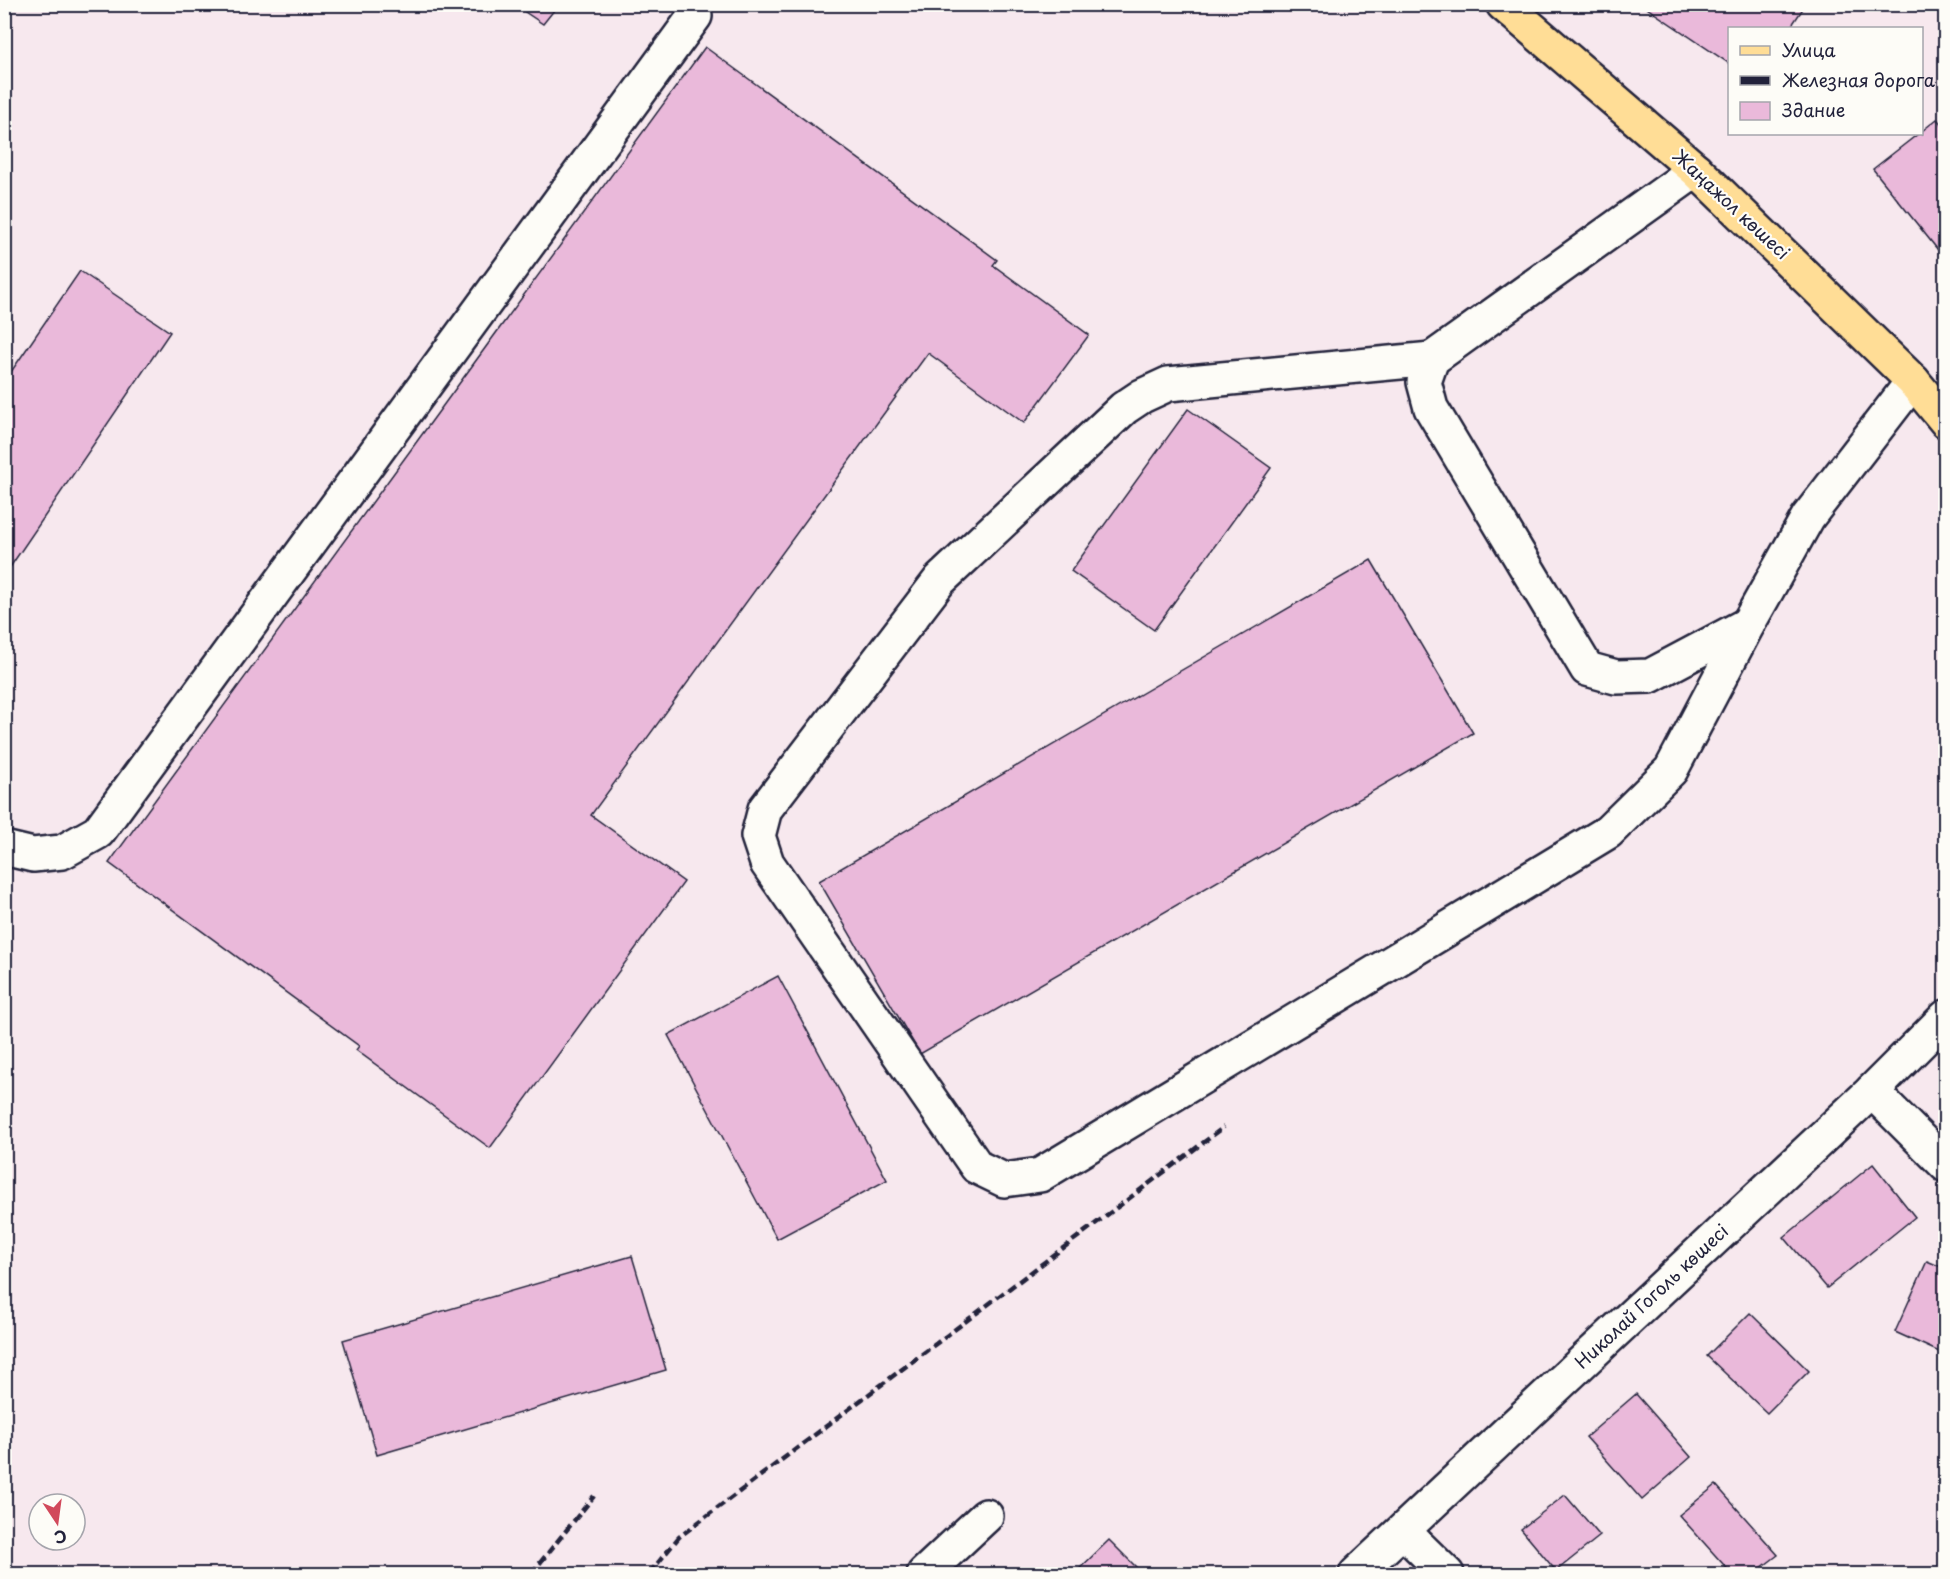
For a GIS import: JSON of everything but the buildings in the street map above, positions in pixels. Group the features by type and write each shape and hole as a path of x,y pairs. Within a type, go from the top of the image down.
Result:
{"main road":[{"name":"Жаңажол көшесі","path":"1503,4 1696,170 1913,381 1946,421"}],"street":[{"path":"4,848 33,855 62,852 98,832 695,16"},
{"path":"1696,170 1432,359 1168,384 1142,396 1124,408 940,580 765,809 759,836 767,863 977,1167 1004,1180 1040,1175 1608,832 1671,770 1748,624 1808,517 1913,381"},
{"path":"1432,359 1424,382 1431,408 1587,669 1616,677 1650,676 1748,624"},
{"name":"Николай Гоголь көшесі","path":"1356,1575 1872,1090 1946,1017"},
{"path":"1872,1090 1946,1165"},
{"path":"924,1575 986,1516"},
{"path":"1404,1532 1447,1575"}],"railway":[{"path":"649,1574 679,1537 1224,1127"},
{"path":"531,1574 594,1496"}]}
